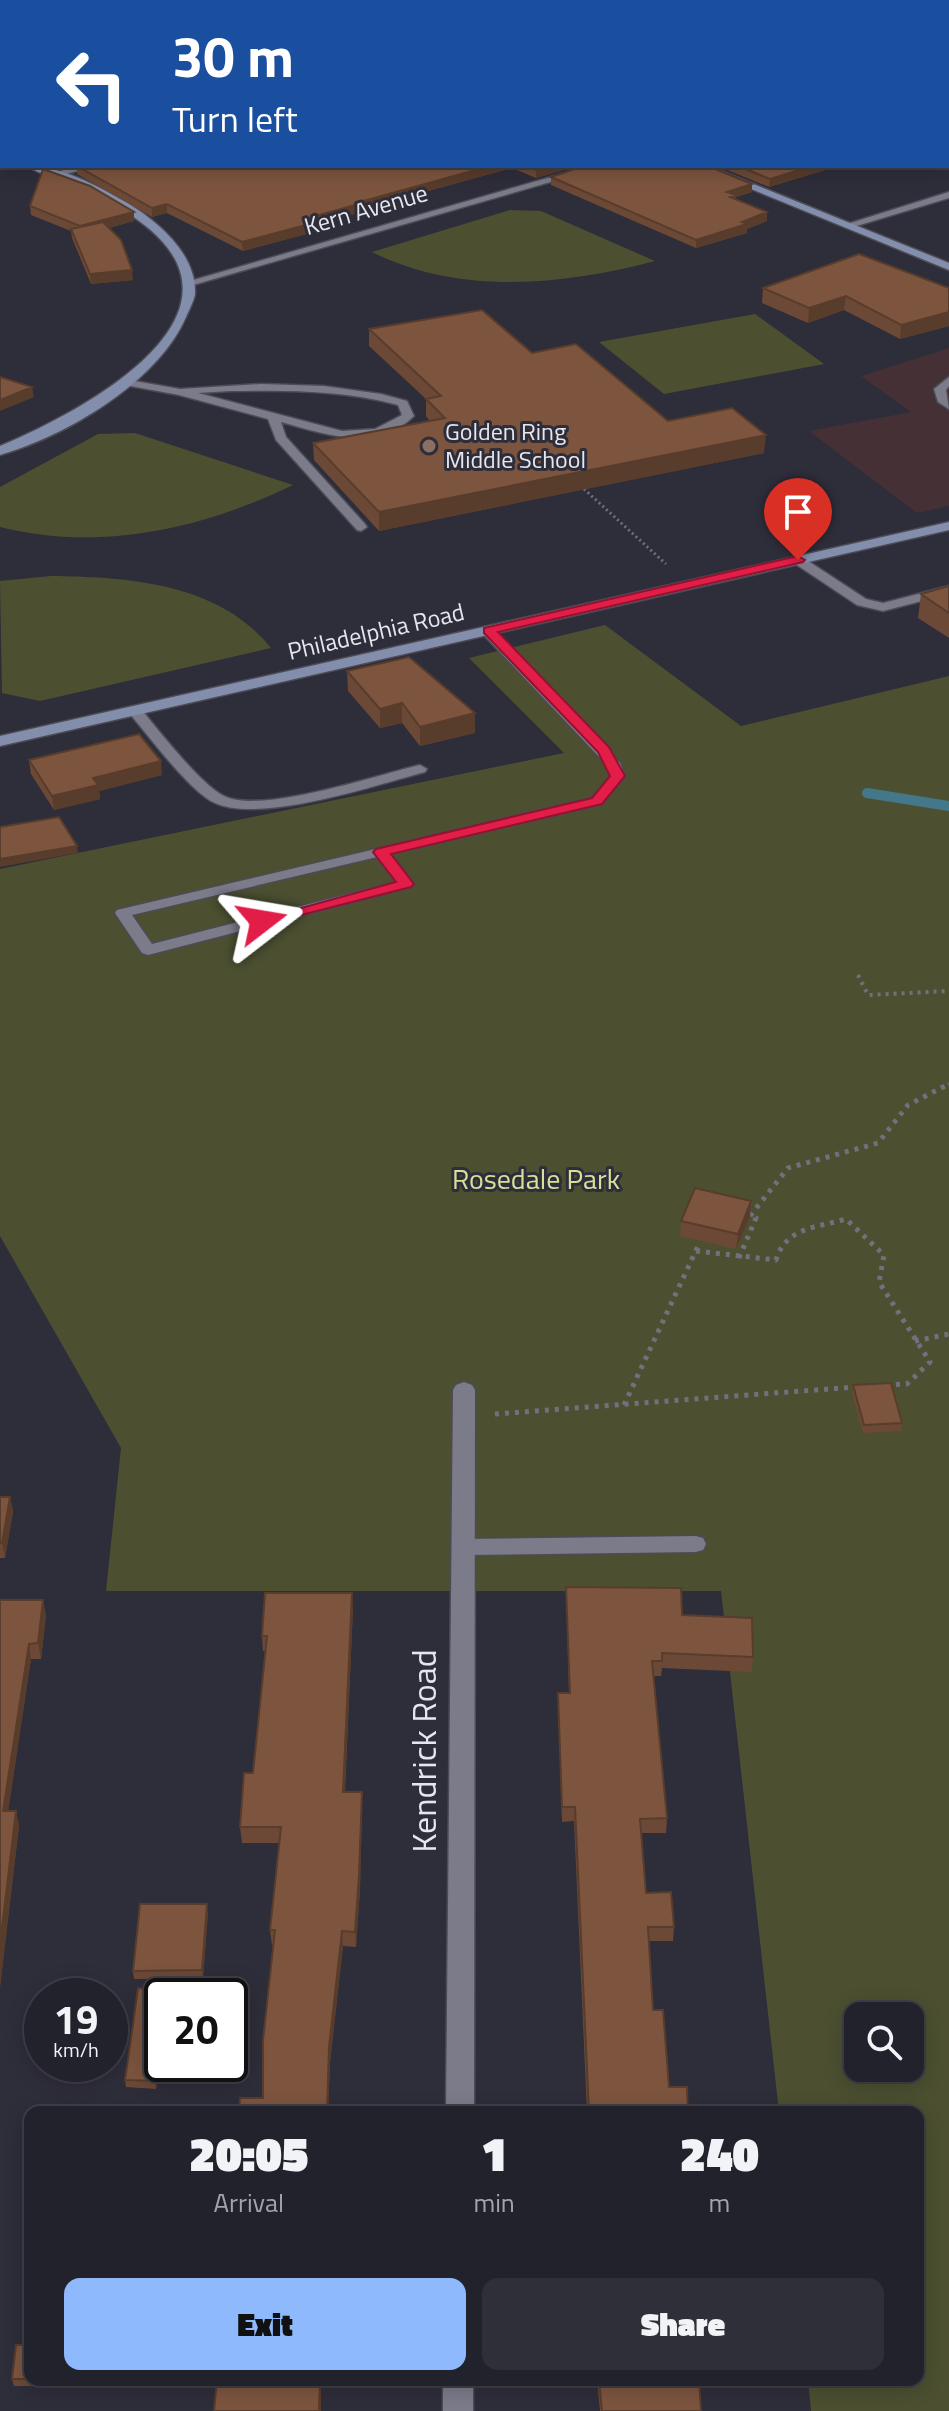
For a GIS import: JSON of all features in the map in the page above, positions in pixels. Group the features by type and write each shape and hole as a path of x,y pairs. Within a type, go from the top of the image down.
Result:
{"main road":[{"path":"0,451 80,414 129,383 157,355 177,328 189,295 189,283 168,245 145,221 102,193 39,168"},
{"path":"705,168 949,267"},
{"name":"Philadelphia Road","path":"0,741 949,526"}],"street":[{"path":"56,174 82,168"},
{"name":"Kern Avenue","path":"189,283 594,168"},
{"name":"Kendrick Road","path":"460,2106 464,1390"},
{"path":"458,2386 458,2411"}],"lane":[{"path":"849,225 949,195"},
{"path":"949,380 940,389 942,400 949,406"},
{"path":"129,383 180,392 342,435 369,435 394,428 408,416 403,403 379,394 334,390 180,392"},
{"path":"274,419 280,438 361,527"},
{"path":"798,560 862,602 883,607 949,590"},
{"path":"381,852 406,884 148,950 123,913 381,852 597,801 618,776 604,750 488,631"},
{"path":"135,711 218,799 241,806 284,800 420,769"},
{"path":"464,1547 696,1544"}],"path":[{"path":"584,489 661,560"},
{"path":"858,975 868,995 949,991"},
{"path":"739,1258 756,1218 750,1216 788,1168 862,1150 878,1143 908,1105 949,1084"},
{"path":"624,1405 697,1249 739,1258 776,1260 781,1243 794,1234 846,1219 884,1255 879,1282 930,1362 907,1384 876,1385"},
{"path":"915,1341 949,1334"},
{"path":"464,1417 861,1386"}],"shaded area":[{"path":"949,348 949,506 917,513 809,431 911,412 861,376"}],"green space":[{"path":"510,210 541,211 655,261 585,276 512,282 476,281 406,266 372,252"},
{"path":"755,314 824,364 664,394 599,342"},
{"path":"135,433 293,485 223,514 150,532 75,537 0,527 0,487 98,434"},
{"path":"51,576 141,582 199,597 226,609 250,626 271,648 40,701 2,693 0,581"},
{"name":"Rosedale Park","path":"605,625 741,726 949,676 949,2411 811,2411 809,2386 924,2386 924,2106 778,2106 721,1591 106,1591 121,1448 0,1236 0,869 564,753 469,658"}],"building":[{"path":"81,168 483,168 356,203 359,204 319,215 329,219 242,242 167,204 152,208"},
{"path":"577,168 713,168 752,184 727,192 736,195 730,197 767,212 742,222 747,224 696,240 551,177"},
{"path":"743,168 806,168 770,179"},
{"path":"43,169 90,186 134,212 80,226 30,206"},
{"path":"103,222 121,240 132,270 90,274 71,229"},
{"path":"859,254 949,288 949,312 901,325 846,296 809,308 763,288"},
{"path":"482,310 532,353 576,344 668,421 732,408 766,435 379,512 313,443 445,418 426,399 441,396 369,329"},
{"path":"0,377 32,387 0,400"},
{"path":"949,586 949,613 921,594"},
{"path":"409,657 475,713 420,727 402,703 380,709 347,671"},
{"path":"139,734 161,761 93,778 98,785 52,796 29,760"},
{"path":"59,817 77,846 0,859 0,827"},
{"path":"695,1188 751,1201 738,1234 681,1221"},
{"path":"891,1383 902,1423 864,1425 853,1385"},
{"path":"0,1497 10,1497 2,1543 0,1543"},
{"path":"566,1587 681,1588 682,1615 752,1618 753,1657 662,1653 662,1661 652,1661 667,1818 640,1819 646,1893 671,1892 674,1927 648,1927 653,2010 663,2010 669,2087 687,2087 688,2106 589,2106 575,1807 562,1807 558,1693 570,1693"},
{"path":"265,1593 352,1593 343,1792 362,1792 359,1874 355,1932 342,1931 329,2047 327,2106 239,2106 240,2098 263,2098 263,2040 275,1930 270,1930 281,1827 240,1827 244,1773 253,1773 267,1636 262,1636"},
{"path":"0,1600 43,1600 38,1643 29,1644 3,1811 16,1811 0,1944"},
{"path":"140,1904 207,1904 202,1970 133,1971"},
{"path":"138,1988 144,1989 144,2081 128,2080"},
{"path":"16,2345 24,2345 24,2379 12,2379"},
{"path":"216,2386 320,2386 319,2411 214,2411"},
{"path":"600,2386 699,2386 701,2411 602,2411"}],"waterway":[{"path":"867,793 949,806"}],"place":[{"name":"Golden Ring Middle School","path":"429,446"}],"route":[{"path":"262,921 406,884 381,852 597,801 609,789 618,776 604,750 488,631 798,560"}]}
